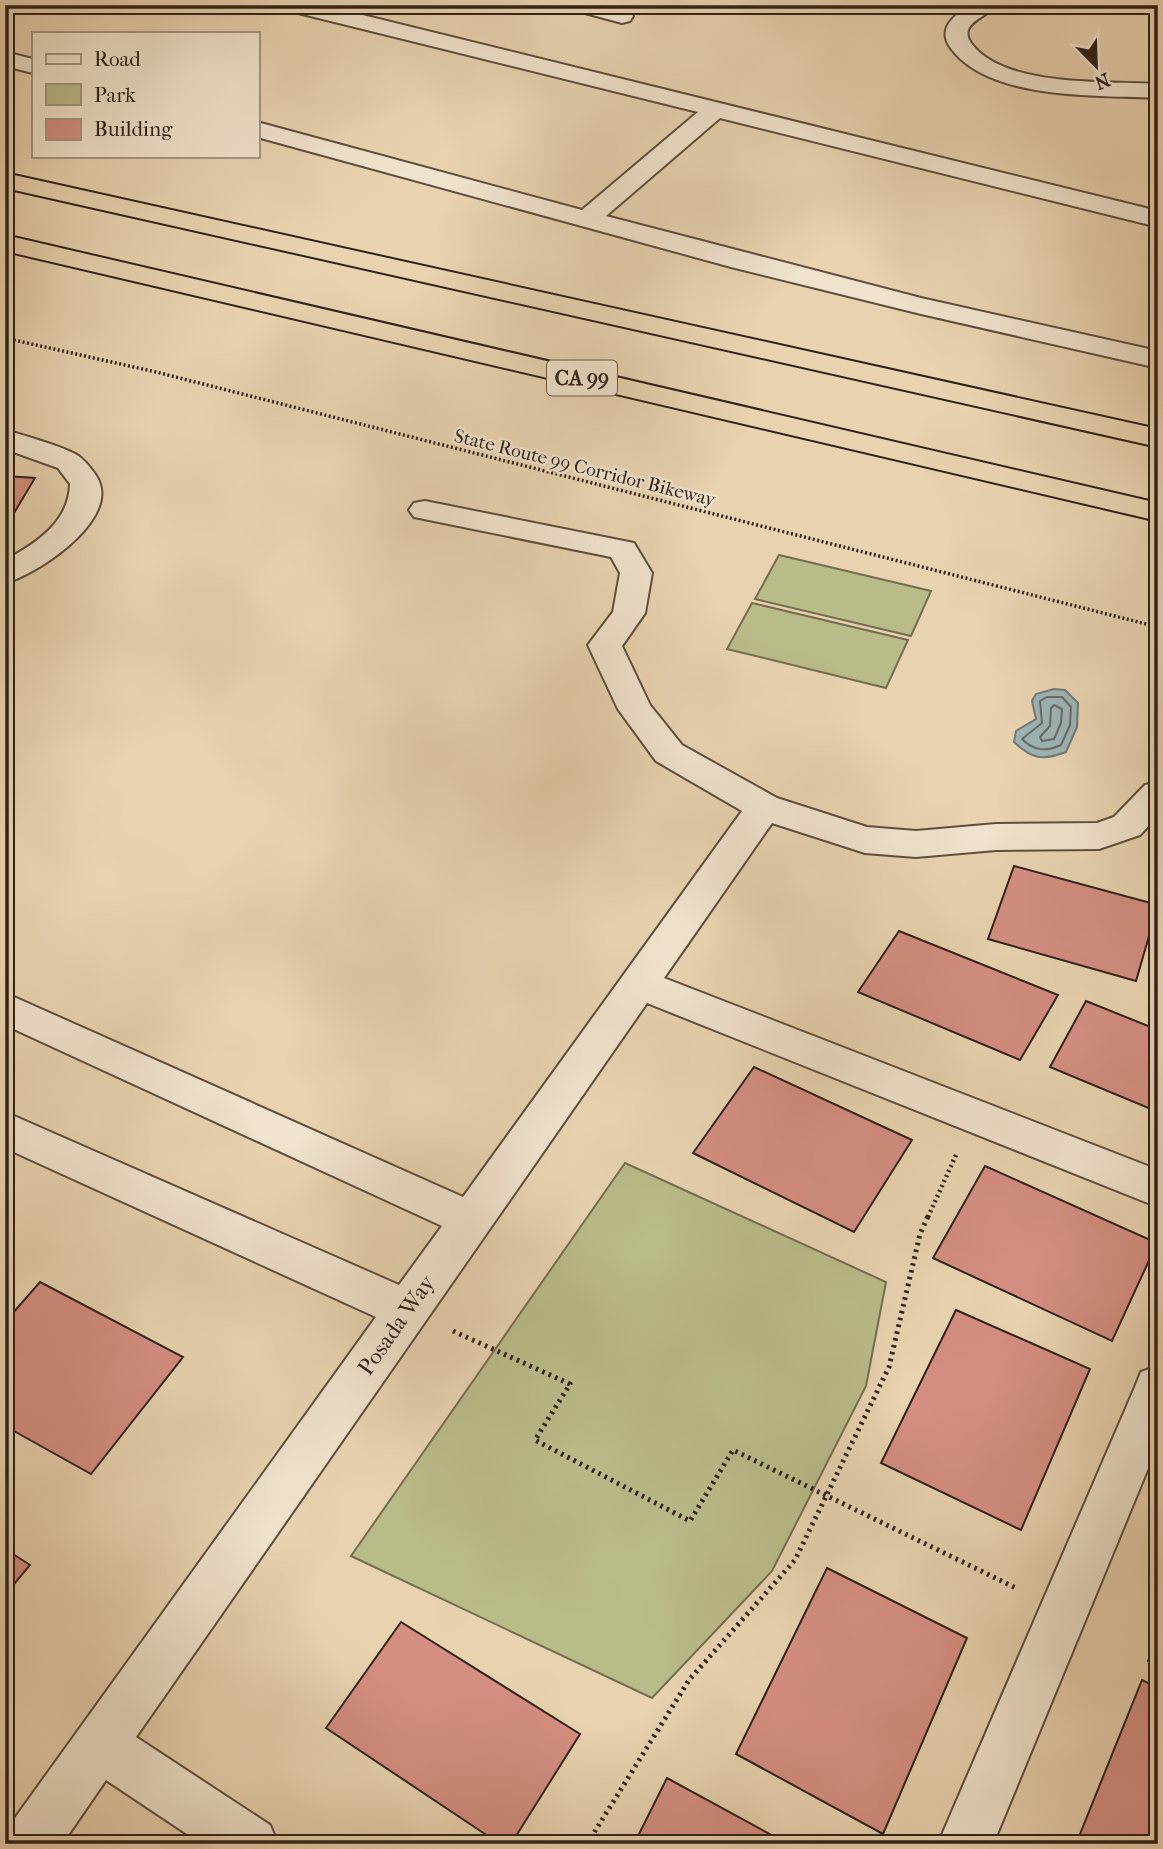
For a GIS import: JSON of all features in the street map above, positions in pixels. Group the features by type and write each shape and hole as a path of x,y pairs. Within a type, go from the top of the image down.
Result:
{"highway":[{"path":"5,180 1158,438"},
{"name":"CA 99","path":"5,243 1158,512"}],"street":[{"path":"293,5 1158,219"},
{"path":"582,5 622,16"},
{"path":"985,5 959,26 956,33 957,40 966,54 987,69 1017,80 1158,91"},
{"path":"5,59 32,66"},
{"path":"587,219 715,110"},
{"path":"259,130 740,261 895,300 1158,360"},
{"path":"5,439 69,462 85,484 83,505 62,534 26,564 5,573"},
{"path":"425,510 623,550 636,573 629,613 605,645 635,709 669,753 764,807 865,840 916,844 996,837 1099,836 1127,827 1158,794"},
{"name":"Posada Way","path":"29,1844 764,807"},
{"path":"639,984 1158,1189"},
{"path":"5,1008 471,1220"},
{"path":"5,1129 407,1310"},
{"path":"965,1844 1158,1387"},
{"path":"99,1744 251,1844"}],"path":[{"name":"State Route 99 Corridor Bikeway","path":"5,338 156,372 1158,627"},
{"path":"587,1844 689,1680 795,1560 889,1367 920,1234 974,1116"},
{"path":"407,1310 570,1384 535,1440 690,1521 733,1450 1063,1611"}],"green space":[{"path":"779,555 931,591 911,636 755,599"},
{"path":"752,603 908,640 886,688 727,649"},
{"path":"625,1163 886,1282 866,1386 772,1571 652,1698 351,1556"}],"water":[{"path":"1054,689 1065,690 1078,703 1077,727 1066,752 1051,757 1038,757 1026,752 1014,742 1016,731 1036,719 1032,701 1036,694"}],"building":[{"path":"5,476 35,478 5,528"},
{"path":"1014,866 1158,905 1136,981 988,939"},
{"path":"899,931 1058,995 1020,1060 858,992"},
{"path":"1086,1001 1158,1030 1158,1112 1050,1067"},
{"path":"754,1067 912,1140 854,1232 693,1153"},
{"path":"985,1166 1157,1243 1112,1341 933,1258"},
{"path":"40,1282 183,1357 91,1474 5,1426 5,1322"},
{"path":"956,1310 1090,1369 1021,1530 881,1463"},
{"path":"5,1549 30,1565 5,1595"},
{"path":"827,1568 967,1638 883,1834 736,1754"},
{"path":"401,1622 580,1734 511,1844 500,1844 326,1728"},
{"path":"1158,1633 1158,1665 1148,1661"},
{"path":"1142,1680 1158,1688 1158,1844 1076,1844"},
{"path":"667,1778 788,1844 634,1844"}]}
